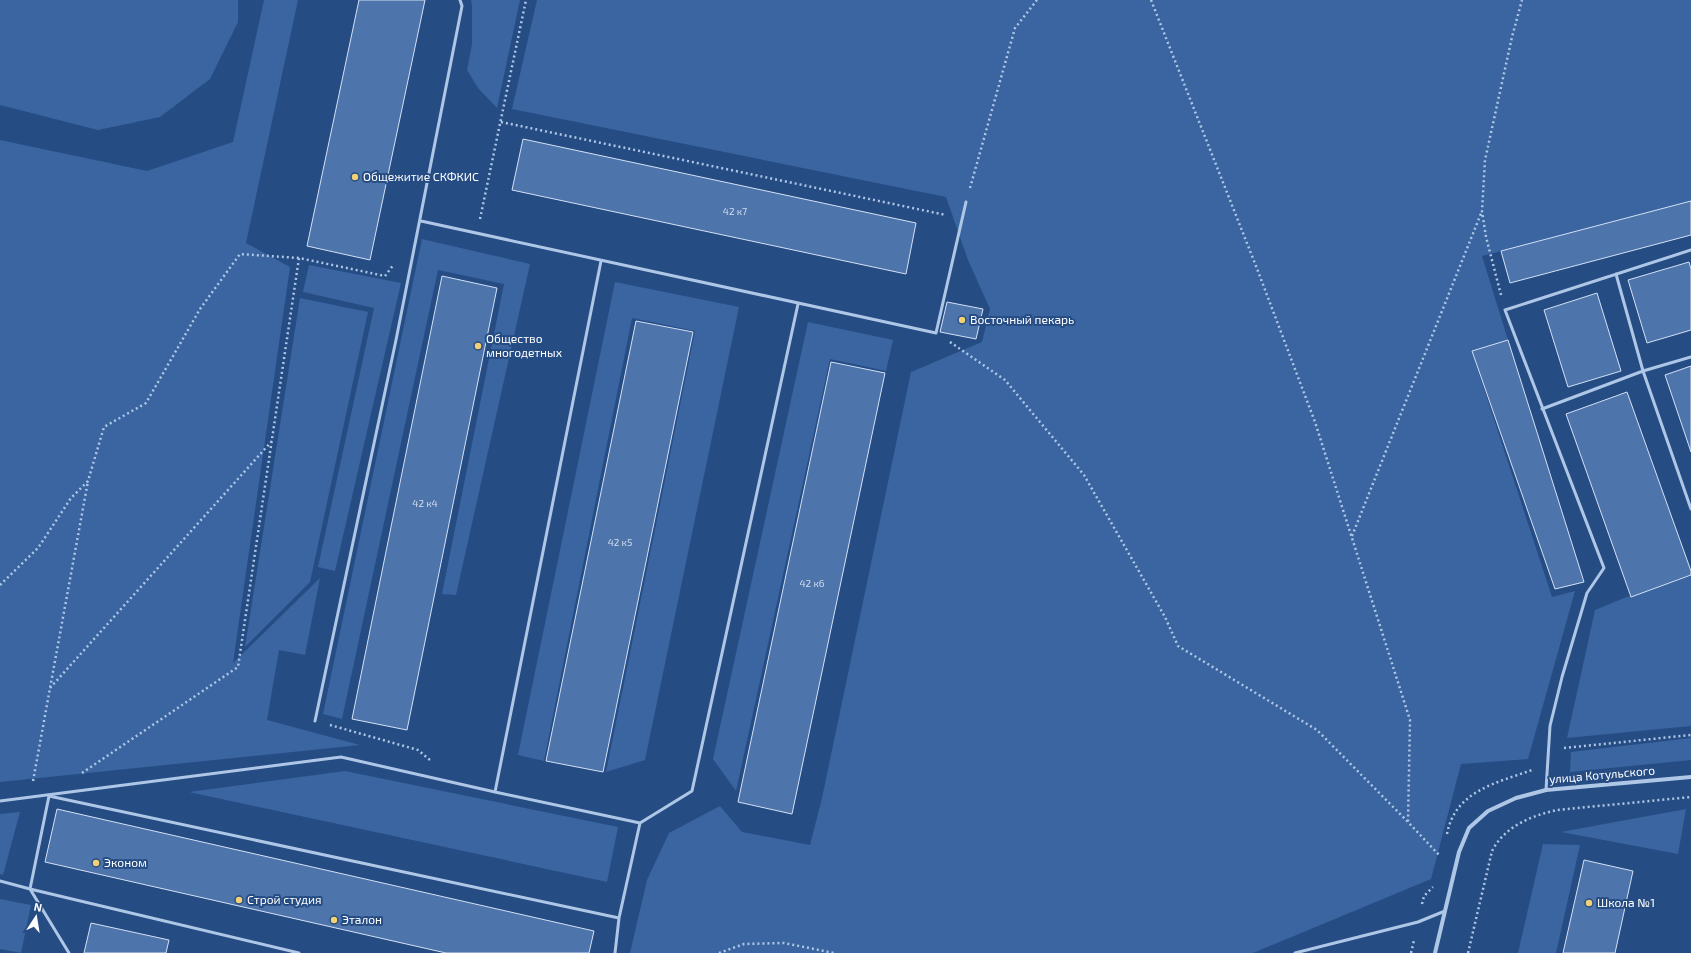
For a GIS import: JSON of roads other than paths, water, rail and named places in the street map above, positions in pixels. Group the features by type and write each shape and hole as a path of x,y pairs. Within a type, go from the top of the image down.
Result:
{"street":[{"name":"улица Котульского","path":"1435,953 1459,852 1469,828 1488,811 1516,798 1546,790 1691,777"}],"lane":[{"path":"315,721 421,221 462,6 460,0"},
{"path":"421,221 936,333 966,202"},
{"path":"1546,790 1550,726 1562,677 1587,593 1604,568 1505,310 1691,250"},
{"path":"495,792 601,261"},
{"path":"1616,274 1644,371 1691,509"},
{"path":"0,801 49,796 341,757 640,823 692,791 798,304"},
{"path":"1542,409 1644,371 1691,358"},
{"path":"49,796 30,889 68,953"},
{"path":"49,796 619,918"},
{"path":"615,953 619,918 640,823"},
{"path":"0,881 299,953"},
{"path":"1294,953 1418,922 1445,912"}],"place":[{"name":"Общежитие СКФКИС","path":"355,177"},
{"name":"Восточный пекарь","path":"962,320"},
{"name":"Общество многодетных","path":"478,346"},
{"name":"Эконом","path":"96,863"},
{"name":"Строй студия","path":"239,900"},
{"name":"Школа №1","path":"1589,903"},
{"name":"Эталон","path":"334,920"}]}
